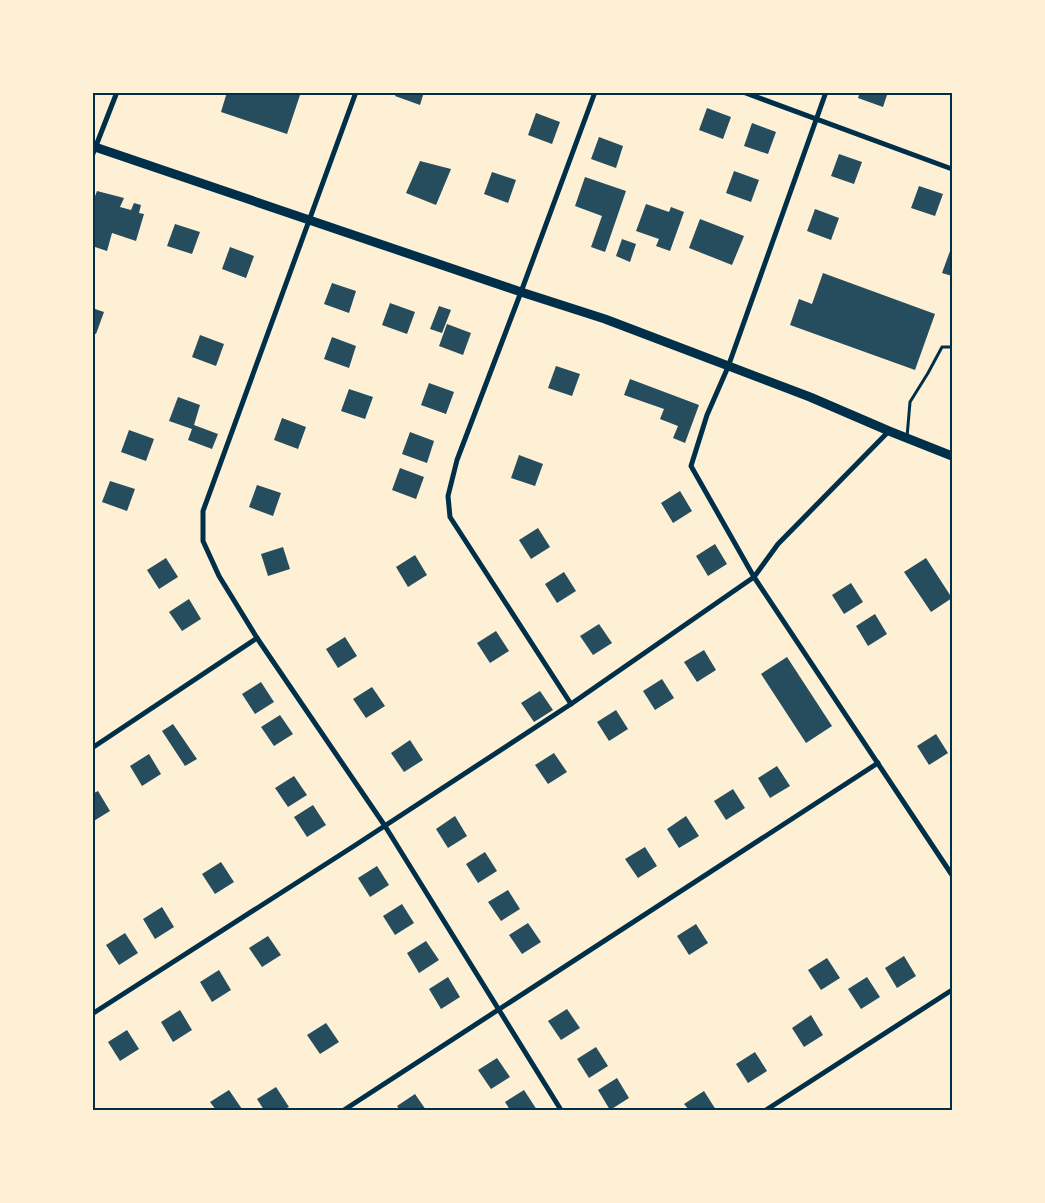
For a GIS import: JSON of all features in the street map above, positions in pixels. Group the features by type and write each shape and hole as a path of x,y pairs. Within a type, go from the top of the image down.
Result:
{"street":[{"path":"117,92 94,150 605,319 810,397 952,456"},
{"path":"356,92 203,511 203,541 219,576 257,638 385,826 561,1110"},
{"path":"571,704 450,516 448,496 457,460 595,92"},
{"path":"743,92 952,169"},
{"path":"826,92 728,367 707,415 691,466 754,577 952,875"},
{"path":"92,1014 571,704 754,577 778,544 889,431"},
{"path":"92,748 257,638"},
{"path":"344,1110 878,763"},
{"path":"766,1110 952,990"}],"lane":[{"path":"907,437 910,402 942,347 952,347"}],"building":[{"path":"227,92 301,92 287,134 221,112"},
{"path":"397,92 424,92 420,105 395,96"},
{"path":"860,92 888,92 883,107 858,98"},
{"path":"707,108 731,117 723,139 699,130"},
{"path":"536,113 560,122 552,144 528,135"},
{"path":"752,123 776,132 768,154 744,146"},
{"path":"599,137 623,146 616,168 591,159"},
{"path":"839,154 862,162 854,184 831,176"},
{"path":"420,161 451,169 436,205 406,193"},
{"path":"734,171 759,180 751,202 726,193"},
{"path":"492,172 516,180 508,203 484,194"},
{"path":"585,177 626,191 605,252 591,247 602,216 575,206"},
{"path":"919,186 943,194 935,216 911,208"},
{"path":"97,191 124,198 120,207 131,210 134,203 141,205 139,213 144,214 136,241 112,233 107,251 92,246 92,204"},
{"path":"646,204 669,212 671,207 684,212 670,251 656,246 659,239 636,231"},
{"path":"815,209 839,218 831,240 807,231"},
{"path":"700,219 744,236 732,265 689,248"},
{"path":"175,224 200,232 192,254 167,246"},
{"path":"622,239 636,244 630,262 616,256"},
{"path":"230,247 254,256 246,278 222,269"},
{"path":"950,251 952,251 952,276 942,273"},
{"path":"823,273 935,314 915,370 790,325 799,299 812,304"},
{"path":"332,283 356,291 349,313 324,304"},
{"path":"390,303 415,312 407,334 382,325"},
{"path":"439,306 451,310 442,333 430,329"},
{"path":"92,308 104,312 96,334 92,333"},
{"path":"447,324 471,333 463,355 439,346"},
{"path":"200,335 224,344 216,366 192,357"},
{"path":"332,337 356,346 349,368 324,359"},
{"path":"556,366 580,374 572,396 548,388"},
{"path":"630,379 699,405 685,443 673,438 678,426 660,419 664,409 624,395"},
{"path":"429,383 454,392 446,414 421,405"},
{"path":"349,389 373,397 365,419 341,411"},
{"path":"178,397 200,405 194,425 218,434 212,449 188,440 192,429 169,421"},
{"path":"282,418 306,427 298,449 274,440"},
{"path":"129,430 154,439 146,461 121,452"},
{"path":"410,432 434,441 427,463 402,454"},
{"path":"519,455 543,464 535,486 511,478"},
{"path":"400,468 424,477 416,499 392,490"},
{"path":"110,481 135,489 127,511 102,502"},
{"path":"257,485 281,493 273,516 249,507"},
{"path":"680,491 692,511 673,523 661,503"},
{"path":"538,528 550,547 531,559 519,540"},
{"path":"715,544 727,564 708,576 696,556"},
{"path":"283,547 290,569 268,576 261,554"},
{"path":"415,555 427,575 408,587 396,567"},
{"path":"166,558 178,577 159,589 147,570"},
{"path":"926,558 952,598 931,612 904,572"},
{"path":"564,572 576,591 557,603 545,584"},
{"path":"851,583 863,602 844,614 832,595"},
{"path":"189,599 201,619 182,631 169,612"},
{"path":"875,614 887,634 868,646 856,626"},
{"path":"599,624 612,643 593,655 580,636"},
{"path":"496,631 509,651 490,663 477,643"},
{"path":"345,637 357,656 338,668 326,649"},
{"path":"704,650 716,670 697,682 684,662"},
{"path":"787,657 832,726 806,743 761,674"},
{"path":"662,679 674,698 655,710 643,691"},
{"path":"261,682 274,702 255,714 242,694"},
{"path":"372,687 385,706 366,718 353,699"},
{"path":"540,691 553,710 534,722 521,703"},
{"path":"616,710 628,729 609,741 597,722"},
{"path":"280,715 293,734 274,746 261,727"},
{"path":"173,724 197,759 185,766 162,731"},
{"path":"936,734 948,753 929,765 917,746"},
{"path":"410,740 423,760 404,772 391,753"},
{"path":"554,753 567,772 548,784 535,765"},
{"path":"149,754 161,774 142,786 130,766"},
{"path":"777,766 790,786 770,798 758,778"},
{"path":"294,776 307,795 288,807 275,788"},
{"path":"733,789 745,808 726,820 714,801"},
{"path":"98,791 110,811 92,822 92,794"},
{"path":"313,805 326,825 307,837 294,817"},
{"path":"455,816 467,836 448,848 436,829"},
{"path":"686,816 699,836 679,848 667,829"},
{"path":"645,847 657,866 638,878 625,859"},
{"path":"485,852 497,871 478,883 466,864"},
{"path":"221,862 234,882 215,894 202,874"},
{"path":"377,866 389,885 370,897 358,878"},
{"path":"508,890 520,909 501,921 488,902"},
{"path":"402,904 414,923 395,935 383,916"},
{"path":"162,907 174,927 155,939 143,919"},
{"path":"528,923 541,942 522,954 509,935"},
{"path":"696,924 708,943 689,955 677,936"},
{"path":"125,933 138,953 119,965 106,945"},
{"path":"268,936 281,955 262,967 249,948"},
{"path":"426,941 439,960 419,973 407,953"},
{"path":"904,956 916,976 897,988 885,968"},
{"path":"827,958 840,978 821,990 808,970"},
{"path":"219,970 231,990 212,1002 200,982"},
{"path":"448,977 460,997 441,1009 429,989"},
{"path":"867,977 880,997 861,1009 848,989"},
{"path":"567,1009 580,1028 561,1040 548,1021"},
{"path":"180,1010 192,1030 173,1042 161,1022"},
{"path":"811,1015 823,1035 804,1047 792,1028"},
{"path":"326,1023 339,1042 320,1054 307,1035"},
{"path":"127,1030 139,1049 120,1061 108,1042"},
{"path":"596,1047 608,1066 589,1078 577,1059"},
{"path":"755,1052 767,1071 748,1083 736,1064"},
{"path":"497,1058 510,1077 491,1089 478,1070"},
{"path":"617,1078 629,1098 610,1110 598,1090"},
{"path":"276,1087 289,1107 282,1110 264,1110 257,1099"},
{"path":"229,1090 242,1109 216,1110 210,1102"},
{"path":"524,1090 537,1110 510,1110 505,1102"},
{"path":"704,1091 716,1110 689,1110 684,1104"},
{"path":"415,1094 426,1110 400,1110 397,1106"}]}
